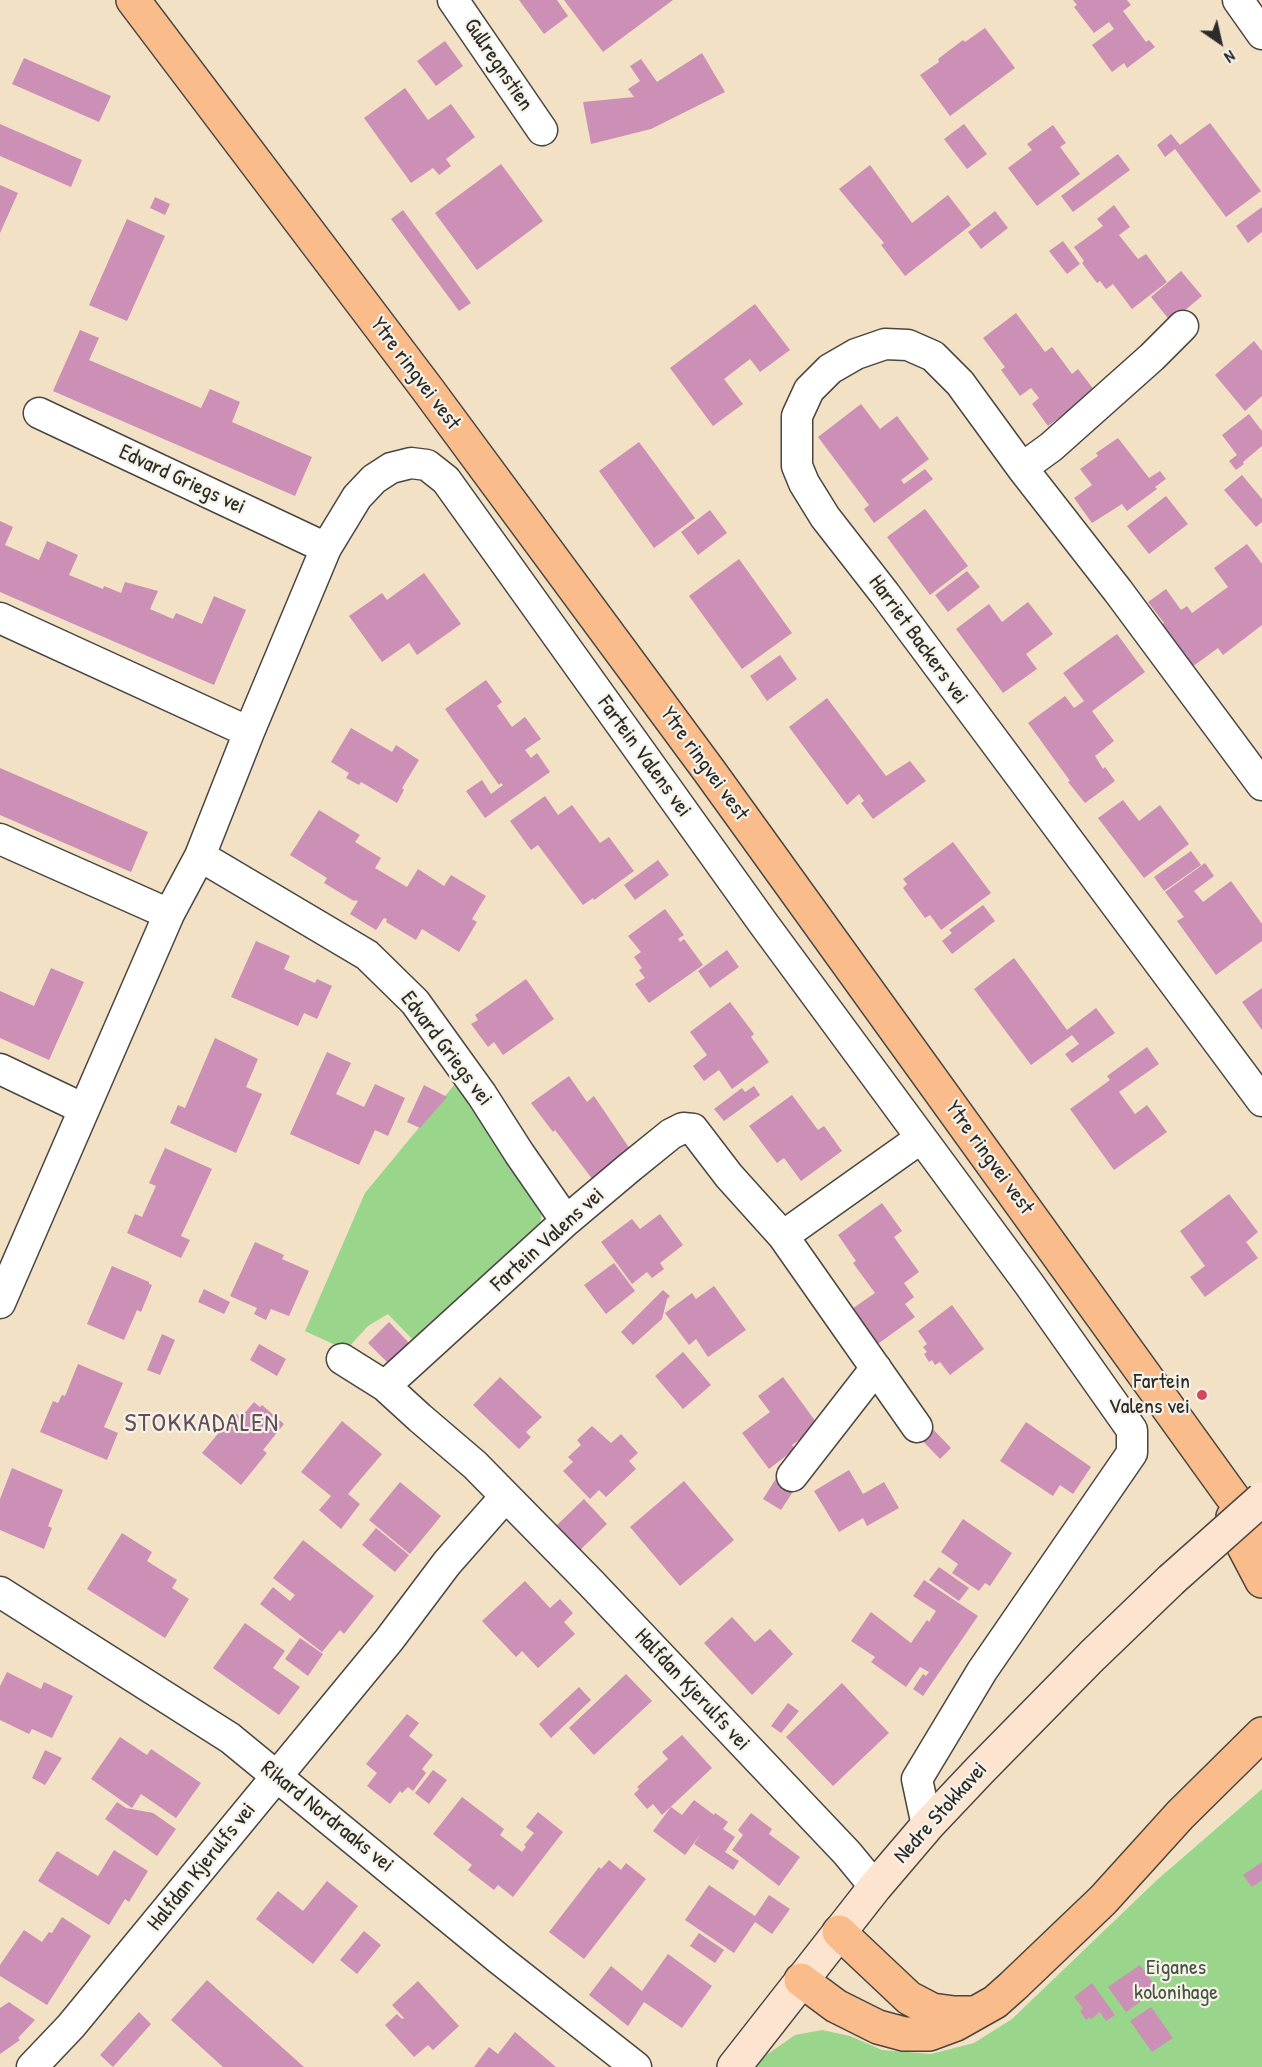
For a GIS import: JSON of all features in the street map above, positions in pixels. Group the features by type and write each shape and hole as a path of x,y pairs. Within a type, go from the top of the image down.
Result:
{"main road":[{"name":"Ytre ringvei vest","path":"133,0 428,390 696,753 1262,1538"},
{"path":"1222,1481 1242,1544 1262,1581"},
{"name":"Nedre Stokkavei","path":"734,2067 875,1887 927,1826 1092,1656 1171,1580 1262,1499"},
{"path":"1103,1900 1180,1815 1262,1734"},
{"path":"801,1980 836,2006 878,2027 904,2034 928,2034 956,2024 994,2002 1013,1986 1103,1900 1189,1828 1262,1757"},
{"path":"839,1932 909,1998 932,2010 954,2013 978,2012"}],"street":[{"name":"Gullregnstien","path":"453,0 542,130"},
{"path":"1238,0 1262,34"},
{"path":"1022,468 1051,447 1152,357 1183,326"},
{"name":"Harriet Backers vei","path":"1262,785 960,383 933,357 908,345 885,344 856,354 830,369 809,390 797,416 797,466 804,483 825,517 885,594 1262,1101"},
{"name":"Edvard Griegs vei","path":"39,413 326,548"},
{"name":"Fartein Valens vei","path":"326,548 357,497 374,479 392,468 411,463 427,465 446,480 763,923 1029,1284 1132,1430 1132,1453 982,1671 917,1779 927,1826"},
{"path":"1,1300 169,914 200,856 326,548"},
{"path":"0,618 249,732"},
{"path":"0,839 169,914"},
{"name":"Edvard Griegs vei","path":"200,856 367,955 415,1002 482,1095 566,1221"},
{"path":"0,1069 84,1110"},
{"name":"Fartein Valens vei","path":"386,1386 566,1221 671,1134 683,1128 693,1129 729,1176 783,1236 917,1427"},
{"path":"783,1236 921,1138"},
{"name":"Halfdan Kjerulfs vei","path":"342,1359 386,1386 475,1465 591,1582 847,1853 875,1887"},
{"path":"792,1476 876,1368"},
{"name":"Halfdan Kjerulfs vei","path":"32,2067 72,2026 389,1640 447,1563 505,1497"},
{"name":"Rikard Nordraaks vei","path":"0,1592 230,1738 278,1775 499,1959 636,2067"}],"green space":[{"path":"455,1084 543,1204 538,1238 417,1344 388,1314 368,1326 346,1350 305,1331 365,1193"},
{"name":"Eiganes kolonihage","path":"1262,1789 1262,2067 757,2067 765,2056 795,2035 822,2030 850,2036 882,2050 931,2054 974,2043 1012,2019 1157,1880"}],"building":[{"path":"519,0 557,0 568,16 544,34"},
{"path":"564,0 673,0 603,52"},
{"path":"1073,0 1127,0 1131,5 1123,11 1146,42 1149,40 1155,47 1127,68 1124,63 1112,72 1092,45 1114,29 1109,22 1094,33 1074,7 1077,5"},
{"path":"985,28 1015,68 950,116 920,75 939,62 938,59 963,40 965,42"},
{"path":"445,41 463,66 436,86 417,61"},
{"path":"702,53 725,92 651,129 591,144 583,102 634,97 628,89 640,81 630,66 641,59 657,82"},
{"path":"24,58 111,96 99,122 12,84"},
{"path":"405,88 428,120 451,104 475,137 446,159 451,166 439,175 433,168 411,183 364,118"},
{"path":"1210,123 1261,191 1226,217 1175,149 1165,157 1157,145 1171,134 1180,145"},
{"path":"0,124 82,160 71,187 0,156"},
{"path":"964,124 987,154 967,169 944,139"},
{"path":"1053,125 1066,143 1060,147 1080,174 1037,206 1008,168 1032,150 1027,144"},
{"path":"1118,154 1130,170 1073,212 1061,196"},
{"path":"501,164 543,221 477,270 435,213"},
{"path":"870,165 912,223 948,195 971,225 905,276 881,245 884,243 839,189"},
{"path":"0,185 18,193 0,233"},
{"path":"155,197 170,204 165,215 150,208"},
{"path":"1114,205 1130,227 1119,235 1138,259 1146,254 1167,282 1132,309 1113,284 1106,289 1100,281 1097,283 1082,263 1084,261 1074,247 1103,226 1097,219"},
{"path":"1262,207 1262,232 1248,243 1236,226"},
{"path":"403,210 471,303 459,311 391,219"},
{"path":"995,211 1008,228 981,249 968,232"},
{"path":"127,219 165,236 127,321 89,305"},
{"path":"1063,241 1080,264 1067,274 1049,251"},
{"path":"1181,271 1202,296 1171,322 1151,297"},
{"path":"755,304 790,350 760,372 750,359 724,379 743,404 713,426 670,368"},
{"path":"1016,313 1045,352 1052,347 1072,374 1078,369 1095,391 1048,426 1032,404 1039,398 1031,388 1020,396 1001,370 1005,367 983,338"},
{"path":"80,330 99,338 89,360 201,408 210,389 240,402 232,422 312,457 295,496 53,391"},
{"path":"1254,341 1262,351 1262,396 1245,411 1215,375"},
{"path":"861,404 880,429 897,416 929,459 901,480 904,484 925,469 933,479 874,523 864,509 869,505 818,437"},
{"path":"1249,414 1262,431 1262,446 1236,470 1229,461 1237,455 1222,435"},
{"path":"1118,438 1149,478 1160,471 1166,479 1155,487 1157,489 1127,511 1122,504 1092,523 1074,498 1092,485 1080,469 1098,456 1096,453"},
{"path":"639,442 695,518 654,548 599,471"},
{"path":"1242,475 1262,499 1262,522 1256,527 1224,490"},
{"path":"1166,496 1188,524 1149,554 1127,526"},
{"path":"925,509 968,566 930,595 887,537"},
{"path":"710,510 727,533 698,555 681,532"},
{"path":"0,521 13,527 5,545 39,560 47,541 78,555 69,575 103,589 104,586 121,593 125,582 158,591 150,609 173,619 176,613 202,624 214,596 246,610 214,685 0,592"},
{"path":"1247,544 1262,564 1262,625 1223,655 1218,648 1192,667 1161,625 1164,623 1148,602 1166,589 1181,610 1187,606 1192,613 1228,587 1214,568"},
{"path":"739,559 792,633 742,669 689,596"},
{"path":"967,571 980,587 948,612 935,595"},
{"path":"424,573 461,624 417,655 409,643 382,662 349,616 382,593 387,600"},
{"path":"1028,602 1053,634 1026,654 1037,669 1003,693 956,629 989,604 1002,622"},
{"path":"1117,634 1145,672 1092,711 1114,741 1095,756 1103,769 1105,767 1115,781 1085,803 1028,723 1065,696 1074,708 1084,701 1063,673"},
{"path":"780,655 797,679 767,701 750,676"},
{"path":"486,680 502,702 497,706 512,727 525,717 541,739 525,750 531,758 537,753 550,772 485,818 466,791 482,780 491,794 503,785 501,783 499,785 445,709"},
{"path":"827,698 886,776 910,761 926,781 873,819 861,803 864,801 859,794 847,805 789,727"},
{"path":"351,728 392,752 396,745 419,760 402,788 404,790 397,803 361,782 359,785 346,778 349,773 331,762"},
{"path":"0,768 148,832 131,872 0,815"},
{"path":"545,796 558,815 572,805 600,843 609,837 634,871 594,900 593,898 583,905 538,845 531,850 510,821"},
{"path":"1123,800 1139,821 1160,805 1189,844 1144,878 1098,818"},
{"path":"319,810 360,835 355,842 381,858 375,868 407,887 418,869 444,886 451,875 486,896 472,919 477,922 459,952 422,929 416,940 386,922 387,919 384,918 376,930 350,914 358,901 354,901 324,883 327,878 290,855"},
{"path":"953,842 991,893 941,930 930,915 925,918 903,888 907,884 903,879"},
{"path":"1191,851 1201,865 1164,891 1154,877"},
{"path":"658,860 669,875 635,900 624,885"},
{"path":"1205,863 1214,876 1194,891 1203,902 1231,881 1262,924 1262,941 1216,975 1177,921 1184,917 1165,892"},
{"path":"983,905 995,921 952,954 942,941 952,933 949,930"},
{"path":"665,909 684,935 678,939 680,942 684,939 703,965 649,1003 635,984 645,978 639,970 642,968 634,957 641,952 628,936"},
{"path":"256,941 290,956 284,969 315,983 317,979 332,986 317,1019 304,1013 298,1026 231,997"},
{"path":"727,950 739,967 710,988 698,971"},
{"path":"1014,958 1067,1030 1096,1008 1115,1033 1072,1063 1065,1054 1079,1044 1072,1035 1031,1065 974,989"},
{"path":"51,968 84,982 49,1060 0,1038 0,991 34,1006"},
{"path":"526,979 554,1019 503,1055 494,1042 488,1047 471,1024 478,1020 475,1015"},
{"path":"1262,988 1262,1030 1242,1002"},
{"path":"730,1002 754,1034 751,1037 769,1062 732,1089 719,1070 704,1081 693,1066 707,1055 690,1032"},
{"path":"215,1038 258,1059 246,1087 262,1094 236,1153 170,1123 178,1105 185,1108"},
{"path":"1147,1047 1159,1064 1119,1092 1135,1114 1147,1105 1167,1132 1114,1170 1070,1109 1110,1080 1107,1076"},
{"path":"327,1052 351,1063 336,1094 364,1107 375,1084 405,1098 388,1136 375,1130 359,1165 290,1134"},
{"path":"569,1076 587,1102 594,1096 632,1152 593,1180 531,1103"},
{"path":"424,1085 447,1097 420,1128 407,1122"},
{"path":"754,1086 760,1095 724,1121 714,1109 742,1088 745,1092"},
{"path":"792,1095 818,1130 824,1126 842,1151 801,1181 784,1158 777,1163 749,1126"},
{"path":"165,1148 212,1169 181,1236 190,1240 181,1258 127,1233 135,1214 142,1217 156,1186 149,1183"},
{"path":"1229,1194 1258,1232 1246,1242 1258,1258 1205,1297 1190,1277 1205,1266 1180,1231"},
{"path":"882,1203 902,1231 894,1237 919,1272 904,1283 914,1297 905,1304 915,1317 875,1346 849,1311 875,1293 853,1263 856,1261 838,1235"},
{"path":"660,1214 683,1245 660,1263 664,1269 652,1278 647,1272 632,1284 601,1242 632,1219 640,1229"},
{"path":"255,1242 284,1255 282,1259 309,1271 289,1316 271,1309 266,1320 254,1314 257,1308 230,1296"},
{"path":"614,1263 635,1291 606,1314 584,1285"},
{"path":"112,1266 152,1285 141,1312 137,1310 124,1340 87,1324"},
{"path":"714,1286 746,1330 708,1357 696,1339 689,1345 665,1313 692,1293 696,1299"},
{"path":"204,1289 230,1302 224,1314 198,1302"},
{"path":"663,1290 670,1296 667,1299 662,1319 633,1345 621,1332"},
{"path":"952,1305 984,1349 950,1375 940,1362 935,1365 932,1360 929,1362 924,1354 927,1352 923,1347 927,1344 918,1331"},
{"path":"389,1322 413,1347 392,1367 368,1343"},
{"path":"162,1334 175,1340 160,1375 147,1370"},
{"path":"259,1344 286,1359 277,1376 250,1360"},
{"path":"683,1352 711,1385 683,1409 655,1376"},
{"path":"78,1364 123,1383 104,1427 118,1433 107,1460 40,1432 53,1401 58,1403 62,1395 65,1396"},
{"path":"500,1377 542,1417 526,1432 531,1437 519,1449 473,1405"},
{"path":"783,1377 819,1426 792,1445 795,1449 769,1469 742,1433 770,1412 758,1396"},
{"path":"254,1402 260,1407 262,1405 284,1424 263,1450 267,1453 241,1485 202,1453 235,1413 241,1417"},
{"path":"342,1421 382,1454 348,1494 360,1504 341,1529 319,1510 331,1496 301,1472"},
{"path":"1026,1422 1091,1467 1073,1494 1060,1485 1053,1496 1000,1461"},
{"path":"592,1426 611,1443 621,1434 638,1453 629,1461 636,1469 606,1497 599,1490 590,1499 563,1471 573,1462 568,1457 581,1445 577,1440"},
{"path":"930,1426 951,1448 940,1459 919,1437"},
{"path":"12,1468 63,1490 48,1526 52,1528 44,1549 0,1530 0,1499"},
{"path":"849,1470 863,1494 884,1482 899,1508 867,1526 863,1518 839,1532 814,1491"},
{"path":"780,1472 798,1484 781,1510 763,1499"},
{"path":"684,1481 734,1540 680,1586 630,1527"},
{"path":"400,1482 441,1516 410,1554 369,1520"},
{"path":"584,1499 607,1524 580,1550 557,1525"},
{"path":"963,1519 1012,1553 990,1586 985,1583 979,1591 952,1573 958,1564 941,1552"},
{"path":"376,1528 409,1555 395,1572 362,1545"},
{"path":"122,1533 152,1552 147,1561 177,1580 172,1588 189,1599 165,1638 87,1589"},
{"path":"303,1540 374,1596 344,1634 340,1630 322,1652 260,1604 273,1587 290,1601 295,1595 273,1578"},
{"path":"939,1567 969,1588 959,1601 929,1580"},
{"path":"924,1580 978,1616 923,1696 913,1689 923,1674 926,1676 929,1672 920,1667 906,1687 871,1662 875,1657 851,1641 871,1612 911,1643 936,1611 913,1596"},
{"path":"525,1581 550,1608 560,1599 573,1613 564,1622 575,1634 538,1668 522,1651 516,1657 482,1621"},
{"path":"732,1617 755,1642 770,1629 793,1654 752,1695 704,1643"},
{"path":"245,1623 285,1651 273,1668 300,1687 279,1715 213,1668"},
{"path":"300,1638 323,1654 308,1676 285,1659"},
{"path":"7,1672 41,1689 44,1682 73,1696 52,1738 32,1729 29,1734 0,1720 0,1686"},
{"path":"626,1674 652,1701 594,1755 569,1728"},
{"path":"842,1683 889,1733 833,1786 786,1737"},
{"path":"579,1687 591,1700 551,1738 539,1724"},
{"path":"788,1703 799,1711 781,1733 771,1726"},
{"path":"407,1714 419,1723 409,1736 433,1755 422,1769 426,1773 413,1791 408,1787 402,1793 400,1791 390,1804 367,1786 377,1773 366,1764"},
{"path":"682,1735 712,1768 662,1815 653,1804 647,1809 634,1794 639,1789 637,1787 668,1759 662,1752"},
{"path":"120,1737 147,1755 151,1749 201,1783 176,1818 141,1794 132,1808 91,1779"},
{"path":"45,1750 62,1758 45,1785 32,1778"},
{"path":"433,1770 447,1780 429,1804 415,1793"},
{"path":"462,1797 504,1829 500,1835 522,1852 526,1847 524,1845 534,1833 526,1827 538,1812 563,1832 513,1897 498,1885 494,1890 468,1870 472,1865 433,1834"},
{"path":"694,1800 728,1822 723,1829 735,1837 725,1852 739,1861 733,1870 694,1844 702,1832 685,1855 653,1831 671,1807 682,1815"},
{"path":"117,1802 126,1808 153,1813 176,1829 157,1856 105,1819"},
{"path":"751,1813 772,1829 769,1834 800,1857 779,1886 732,1850 743,1835 738,1830"},
{"path":"114,1850 148,1871 129,1902 125,1899 109,1925 38,1881 57,1851 98,1876"},
{"path":"609,1860 621,1870 626,1863 646,1879 584,1959 549,1932 599,1867 601,1869"},
{"path":"1262,1862 1262,1880 1252,1887 1243,1875"},
{"path":"327,1881 358,1906 313,1964 256,1919 278,1891 303,1911"},
{"path":"709,1885 755,1916 769,1895 790,1909 772,1934 755,1922 734,1953 685,1920"},
{"path":"62,1917 91,1936 47,2005 0,1976 0,1965 24,1930 42,1942 49,1932 52,1933"},
{"path":"364,1931 381,1945 357,1974 340,1960"},
{"path":"699,1933 724,1950 715,1963 690,1946"},
{"path":"668,1954 712,1986 682,2028 644,2002 628,2026 589,1995 611,1966 642,1991"},
{"path":"1140,1965 1158,1989 1126,2012 1108,1987"},
{"path":"207,1980 304,2067 223,2067 171,2020"},
{"path":"418,1981 459,2026 433,2050 428,2045 414,2057 385,2025 397,2014 402,2019 404,2018 392,2005"},
{"path":"1092,1983 1115,2015 1106,2021 1100,2012 1086,2020 1080,2011 1083,2008 1074,1997"},
{"path":"9,2002 35,2020 18,2038 20,2040 0,2054 0,2008"},
{"path":"1151,2007 1173,2038 1152,2052 1130,2021"},
{"path":"139,2012 151,2024 113,2067 100,2055"},
{"path":"515,2032 556,2067 474,2067 489,2047 498,2054"}],"place":[{"name":"Fartein Valens vei","path":"1202,1395"}],"district":[{"name":"STOKKADALEN","path":"202,1424"}]}
